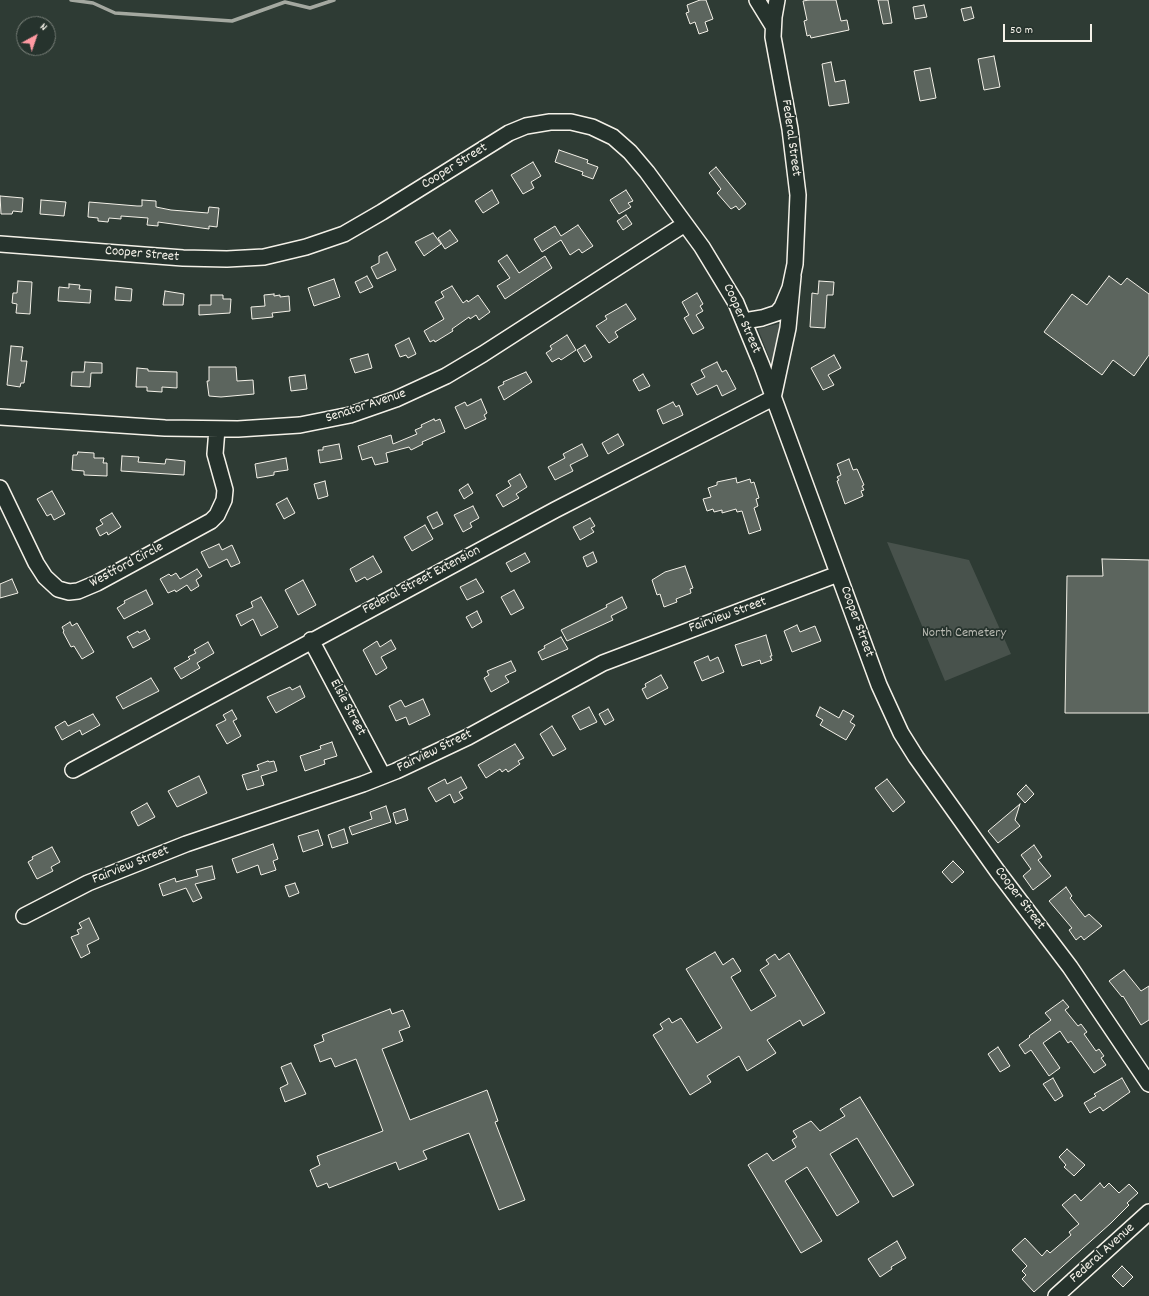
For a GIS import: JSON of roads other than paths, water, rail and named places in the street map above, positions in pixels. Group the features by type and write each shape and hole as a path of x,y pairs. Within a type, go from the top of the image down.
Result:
{"street":[{"path":"757,0 773,26"},
{"name":"Federal Street","path":"773,398 788,328 798,240 798,195 790,129 775,50 773,26 777,0"},
{"name":"Cooper Street","path":"0,244 209,259 246,259 278,255 306,248 344,234 509,133 532,124 556,121 592,127 606,133 619,142 648,172 717,269 744,321 879,685 908,746 998,872 1070,967 1149,1084"},
{"name":"Senator Avenue","path":"0,417 165,428 217,429 267,428 318,422 365,410 411,393 446,376 483,354 685,224"},
{"name":"Federal Street","path":"744,321 762,318 777,312 785,301 793,276"},
{"name":"Federal Street Extension","path":"73,770 311,640 555,510 773,398"},
{"name":"Westford Circle","path":"0,488 36,563 45,577 54,586 63,591 78,591 97,583 204,525 216,515 224,500 225,490 215,454 217,429"},
{"name":"Fairview Street","path":"24,916 83,886 186,844 383,776 468,737 603,663 838,574"},
{"name":"Elsie Street","path":"311,640 383,776"},
{"name":"Federal Avenue","path":"1056,1296 1149,1212"}],"waterway":[{"path":"71,0 93,3 115,13 232,21 285,2 310,8 334,0"}],"park label":[{"name":"North Cemetery","path":"964,634"}]}
